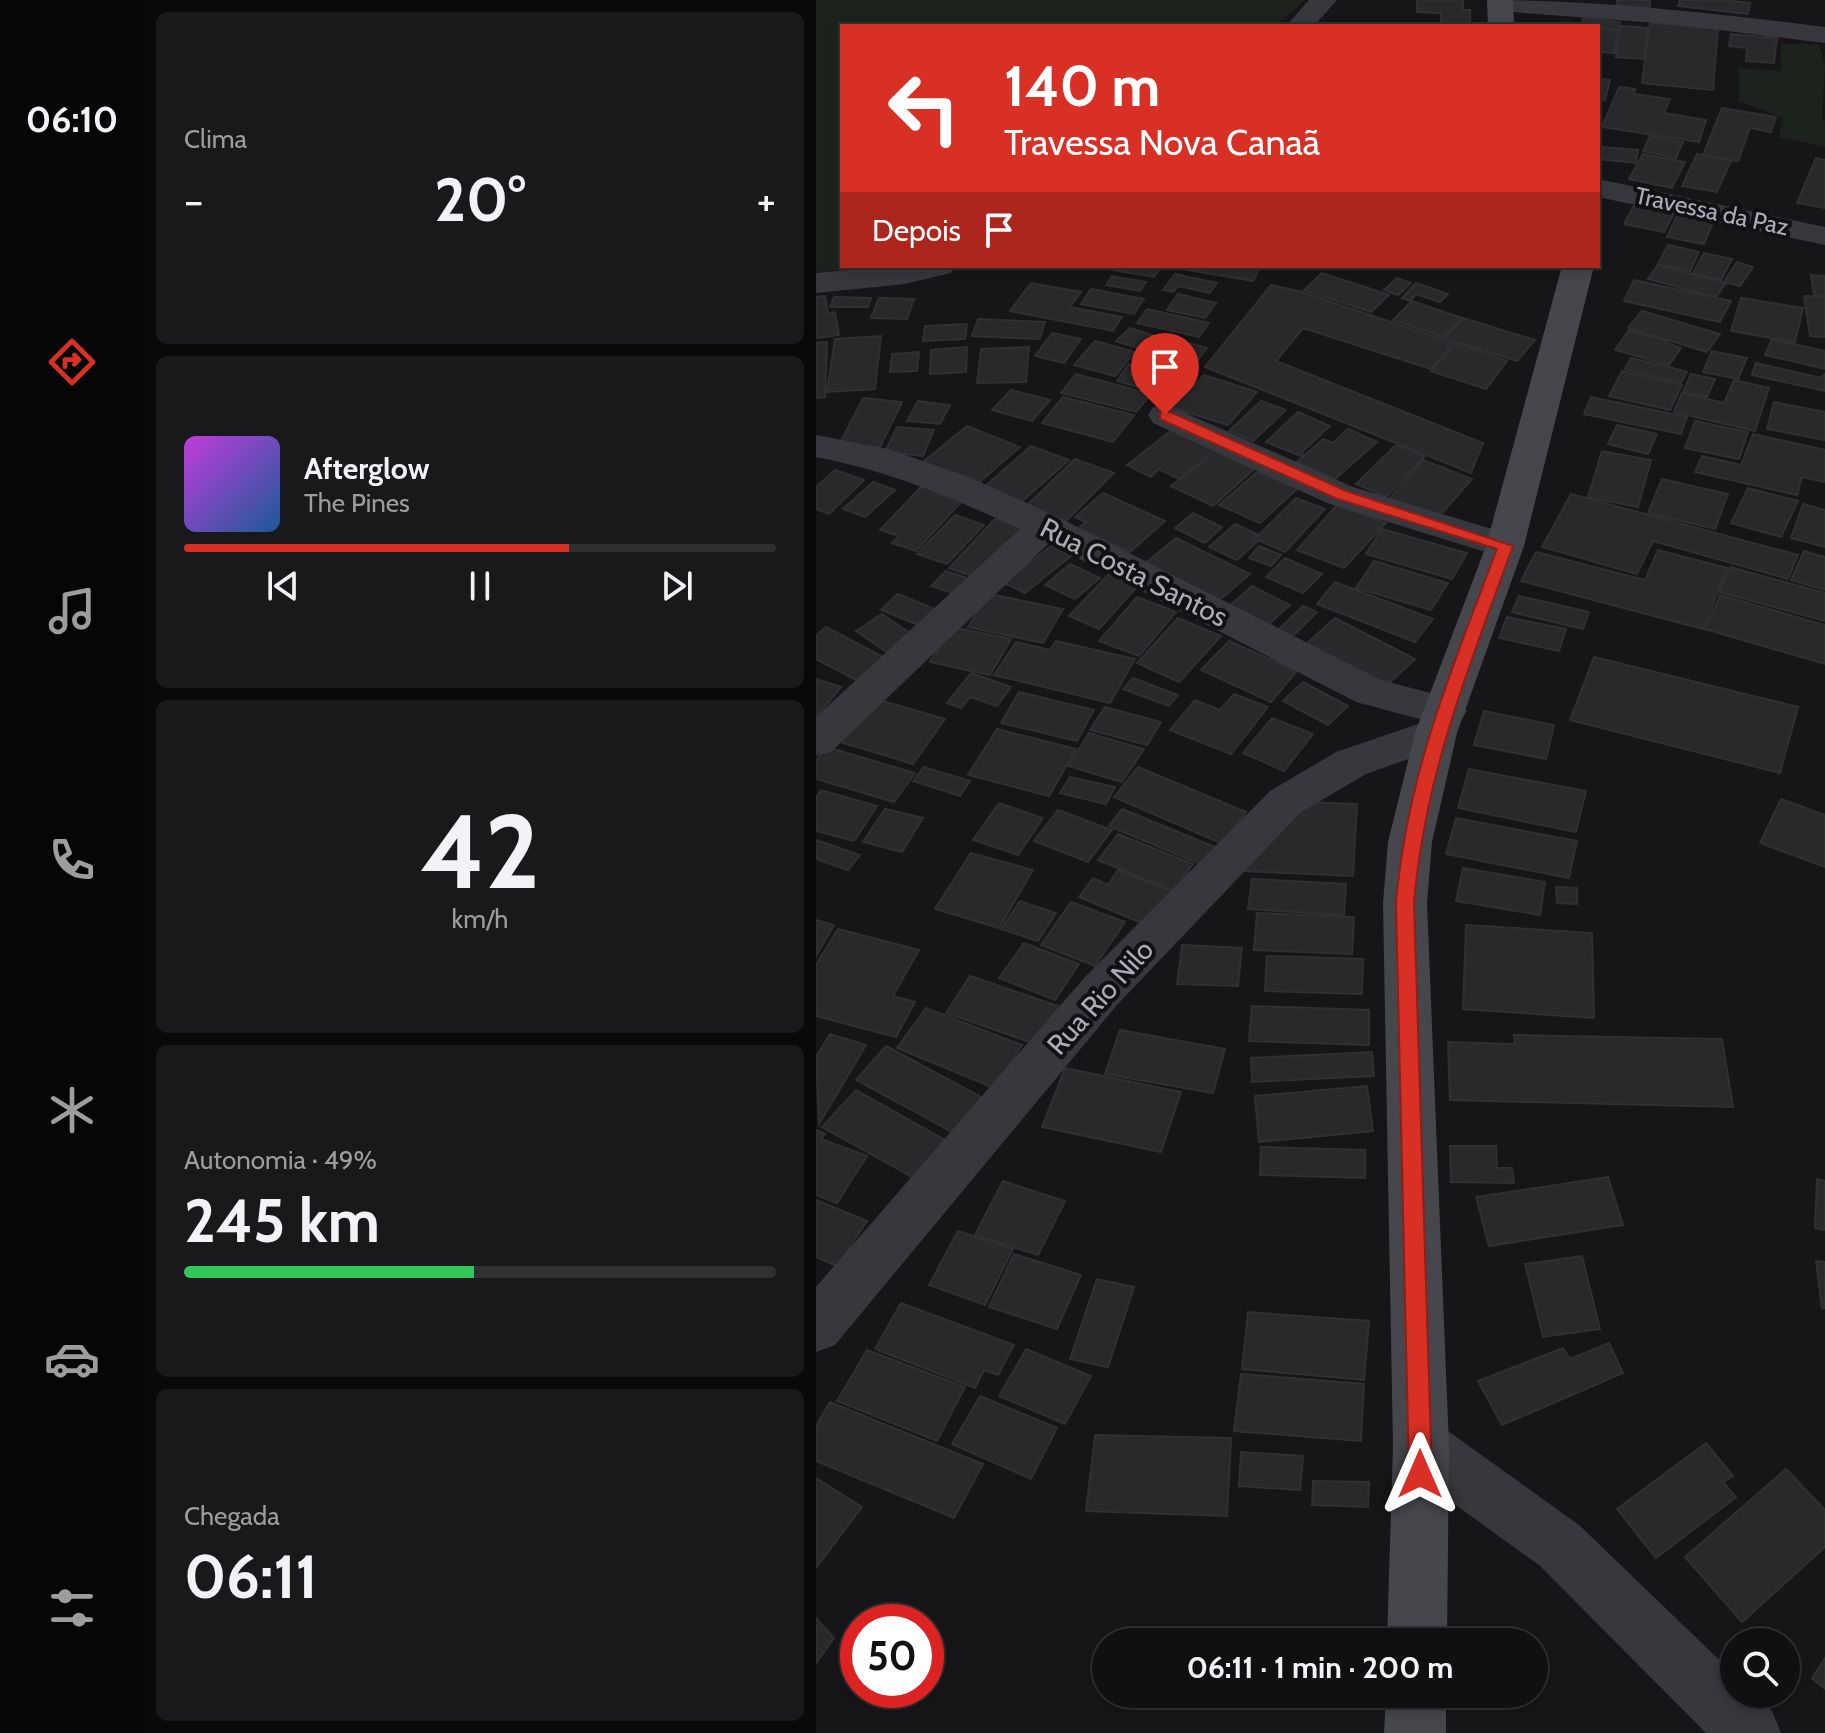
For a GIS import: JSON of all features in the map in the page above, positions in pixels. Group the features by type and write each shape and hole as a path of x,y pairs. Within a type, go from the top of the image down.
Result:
{"main road":[{"path":"1417,1628 1421,1446 1405,903 1410,842 1441,722 1505,546 1577,268"},
{"path":"1415,1733 1416,1708"}],"street":[{"path":"1301,24 1324,0"},
{"path":"1500,10 1670,16 1825,35"},
{"name":"Travessa da Paz","path":"1600,188 1825,236"},
{"path":"816,283 905,274 931,268"},
{"path":"1165,415 1340,495 1505,546"},
{"name":"Rua Costa Santos","path":"816,446 888,462 956,485 1045,526 1370,692 1441,722"},
{"path":"816,741 1045,526"},
{"name":"Rua Rio Nilo","path":"816,1327 1101,991 1285,802 1351,763 1441,722"},
{"path":"1421,1446 1460,1477 1510,1504 1559,1544 1750,1733"}],"shaded area":[{"path":"816,0 1305,0 1277,24 840,24 840,268 865,268 816,272"},
{"path":"1781,44 1818,44 1825,64 1822,119 1825,121 1825,147 1779,137 1783,118 1739,101 1739,68 1781,71"}],"building":[{"path":"1417,0 1463,0 1463,10 1470,10 1470,24 1441,24 1441,13 1417,12"},
{"path":"1617,0 1650,0 1650,8 1617,5"},
{"path":"1680,0 1750,3 1748,14 1678,6"},
{"path":"1583,18 1620,22 1618,30 1600,28 1600,24 1582,24"},
{"path":"1650,23 1718,29 1713,90 1642,83"},
{"path":"1621,26 1648,28 1644,59 1616,57"},
{"path":"1600,28 1618,30 1615,53 1600,52"},
{"path":"1731,34 1777,38 1774,63 1746,61 1747,48 1729,46"},
{"path":"1600,78 1610,80 1605,100 1600,99"},
{"path":"1619,87 1635,89 1634,94 1670,99 1664,113 1706,120 1699,142 1602,127"},
{"path":"1722,108 1776,117 1771,132 1750,128 1738,161 1703,155"},
{"path":"1650,136 1683,142 1676,158 1643,151"},
{"path":"1600,147 1638,150 1636,163 1600,159"},
{"path":"1643,154 1685,162 1672,188 1629,179"},
{"path":"1697,154 1731,161 1717,192 1682,186"},
{"path":"1816,158 1825,160 1825,208 1797,203"},
{"path":"1635,204 1674,213 1664,232 1624,224"},
{"path":"1677,216 1713,222 1704,244 1667,237"},
{"path":"1668,245 1699,252 1690,271 1658,264"},
{"path":"1704,253 1732,259 1721,280 1693,273"},
{"path":"1737,262 1753,267 1740,286 1724,282"},
{"path":"1658,265 1726,283 1716,297 1648,279"},
{"path":"1113,268 1160,268 1154,277"},
{"path":"1181,268 1260,268 1253,281"},
{"path":"1322,273 1389,295 1371,312 1304,290"},
{"path":"1175,274 1217,283 1210,293 1178,286 1173,292 1163,290"},
{"path":"1811,275 1825,276 1825,296 1814,295"},
{"path":"1112,276 1146,282 1140,291 1106,285"},
{"path":"1397,278 1411,283 1398,295 1384,290"},
{"path":"1634,280 1731,301 1720,322 1624,301"},
{"path":"1031,283 1081,292 1070,307 1122,317 1113,331 1010,311"},
{"path":"1416,283 1448,294 1440,302 1416,294 1410,301 1402,298"},
{"path":"1271,285 1302,292 1453,343 1431,369 1303,328 1276,361 1483,443 1471,473 1205,367"},
{"path":"1091,289 1144,299 1134,314 1081,304"},
{"path":"1178,294 1216,303 1205,318 1167,310"},
{"path":"825,296 828,314 835,312 839,335 816,338 816,297"},
{"path":"1804,296 1825,297 1825,337 1810,336"},
{"path":"834,297 871,298 868,307 830,307"},
{"path":"879,298 914,299 907,319 871,318"},
{"path":"1741,298 1803,308 1795,342 1731,331"},
{"path":"1412,301 1462,318 1443,337 1393,320"},
{"path":"1147,309 1209,323 1199,337 1137,323"},
{"path":"1642,311 1720,334 1707,352 1628,328"},
{"path":"1463,318 1535,340 1517,361 1445,338"},
{"path":"978,319 1045,322 1040,339 972,336"},
{"path":"967,324 965,339 923,341 925,326"},
{"path":"1130,328 1164,339 1151,352 1116,341"},
{"path":"1629,330 1681,348 1669,365 1615,350"},
{"path":"1052,333 1081,339 1064,363 1035,356"},
{"path":"881,336 875,389 827,392 835,339"},
{"path":"1173,339 1207,348 1195,363 1161,354"},
{"path":"1772,339 1825,351 1825,369 1765,355"},
{"path":"1095,341 1135,352 1115,376 1074,365"},
{"path":"827,342 825,397 816,398 816,343"},
{"path":"1456,343 1507,361 1486,389 1431,371"},
{"path":"967,347 966,372 930,374 931,350"},
{"path":"1029,347 1026,382 977,383 981,349"},
{"path":"1712,351 1747,358 1738,379 1703,372"},
{"path":"919,352 917,371 890,372 892,354"},
{"path":"1631,358 1687,372 1681,383 1625,369"},
{"path":"1168,362 1191,368 1171,390 1149,384"},
{"path":"1756,363 1821,378 1825,374 1825,391 1752,375"},
{"path":"1129,364 1152,370 1139,387 1117,381"},
{"path":"1622,371 1682,385 1670,410 1609,396"},
{"path":"1076,374 1151,394 1136,412 1061,393"},
{"path":"1691,374 1715,379 1707,397 1683,392"},
{"path":"1204,375 1257,392 1228,425 1173,408"},
{"path":"1734,380 1769,388 1755,431 1674,412 1682,393 1724,403"},
{"path":"1011,390 1050,400 1032,421 992,410"},
{"path":"1063,397 1134,415 1113,442 1042,423"},
{"path":"1591,397 1687,417 1681,434 1584,414"},
{"path":"863,398 902,402 880,447 840,443"},
{"path":"918,401 950,405 940,424 907,421"},
{"path":"1261,401 1286,410 1253,441 1229,431"},
{"path":"1774,402 1825,412 1825,440 1767,429"},
{"path":"1298,412 1330,426 1302,452 1303,457 1266,442"},
{"path":"1695,421 1748,432 1739,459 1685,448"},
{"path":"1617,425 1657,434 1648,454 1608,444"},
{"path":"967,426 1020,447 975,486 922,463"},
{"path":"1177,426 1220,446 1179,479 1159,469 1151,477 1127,465"},
{"path":"897,427 934,430 923,456 885,452"},
{"path":"1348,429 1377,442 1335,479 1297,462 1323,439 1333,443"},
{"path":"1753,434 1825,450 1825,482 1802,477 1797,495 1695,472 1702,456 1741,465"},
{"path":"1396,445 1425,456 1386,497 1356,484"},
{"path":"1031,446 1069,460 1020,503 983,488"},
{"path":"1602,451 1651,460 1638,507 1588,497"},
{"path":"1217,452 1254,469 1213,506 1171,486"},
{"path":"1075,459 1114,473 1064,523 1024,508"},
{"path":"1423,460 1472,479 1437,519 1388,500"},
{"path":"835,470 864,480 829,514 816,509 816,487"},
{"path":"1257,472 1297,489 1260,523 1219,505"},
{"path":"1662,479 1728,494 1715,529 1648,513"},
{"path":"873,482 895,490 865,517 843,509"},
{"path":"922,486 964,499 916,551 892,543 899,536 880,530"},
{"path":"1748,488 1798,501 1781,537 1731,523"},
{"path":"1103,493 1165,521 1130,552 1078,528 1086,522 1075,517"},
{"path":"1571,494 1798,555 1788,579 1653,541 1637,574 1542,547"},
{"path":"1296,498 1325,509 1285,552 1255,539"},
{"path":"1803,504 1825,510 1825,547 1791,538"},
{"path":"1337,505 1386,523 1344,568 1297,550"},
{"path":"1193,513 1222,527 1205,543 1175,528"},
{"path":"955,515 984,525 947,564 917,554"},
{"path":"995,519 1025,528 972,576 949,568"},
{"path":"1235,524 1257,534 1252,540 1257,542 1237,560 1209,547"},
{"path":"1382,529 1467,553 1452,579 1366,554"},
{"path":"1176,538 1250,574 1217,602 1143,565"},
{"path":"1051,546 1071,556 1025,593 1004,583"},
{"path":"1259,546 1281,555 1271,566 1249,558"},
{"path":"1658,550 1727,568 1703,629 1521,581 1536,552 1645,580"},
{"path":"1804,551 1825,557 1825,590 1791,580"},
{"path":"1285,558 1322,574 1303,593 1266,577"},
{"path":"1374,561 1448,583 1431,610 1356,588"},
{"path":"1070,564 1100,578 1075,599 1045,585"},
{"path":"1730,567 1825,593 1825,621 1719,592"},
{"path":"946,571 973,580 959,595 931,586"},
{"path":"1108,575 1138,586 1099,629 1069,616"},
{"path":"1335,582 1433,619 1415,642 1317,604"},
{"path":"1252,586 1290,605 1267,626 1228,607"},
{"path":"898,594 940,611 923,627 881,610"},
{"path":"989,594 1063,609 1043,643 968,627"},
{"path":"1720,595 1825,625 1825,664 1705,629"},
{"path":"1519,596 1589,612 1583,629 1512,612"},
{"path":"1137,597 1176,612 1139,656 1099,641"},
{"path":"1303,606 1317,612 1292,637 1278,630"},
{"path":"882,614 913,635 888,653 856,631"},
{"path":"1507,617 1566,629 1559,651 1499,638"},
{"path":"1178,618 1221,636 1179,682 1137,663"},
{"path":"1335,618 1415,659 1385,687 1305,645"},
{"path":"826,627 887,659 860,682 816,659 816,636"},
{"path":"952,627 1011,639 990,675 930,662"},
{"path":"1056,641 1135,659 1110,703 994,675 1016,642 1050,650"},
{"path":"1229,641 1297,671 1271,702 1201,670"},
{"path":"1594,657 1798,707 1780,773 1570,720"},
{"path":"971,673 1011,687 997,706 970,697 961,708 947,703"},
{"path":"1133,678 1178,695 1169,706 1123,689"},
{"path":"816,679 841,687 816,718"},
{"path":"1303,682 1348,706 1328,725 1283,701"},
{"path":"1019,692 1094,710 1077,741 1001,723"},
{"path":"1234,694 1268,707 1231,754 1170,730 1195,700 1220,710"},
{"path":"873,698 945,719 913,764 840,742"},
{"path":"1105,707 1161,722 1147,745 1090,730"},
{"path":"1484,711 1554,725 1546,759 1474,745"},
{"path":"1272,718 1313,734 1284,771 1243,753"},
{"path":"997,729 1076,749 1049,796 968,775"},
{"path":"1089,733 1144,749 1122,782 1068,766"},
{"path":"827,747 915,773 894,802 816,779 816,760"},
{"path":"924,767 970,781 960,796 913,781"},
{"path":"1138,767 1246,812 1223,844 1114,797"},
{"path":"1469,769 1586,791 1576,832 1458,808"},
{"path":"1070,777 1115,787 1106,804 1060,793"},
{"path":"821,790 877,806 854,841 816,831 816,798"},
{"path":"1781,799 1825,815 1825,867 1760,843"},
{"path":"1300,802 1357,804 1353,876 1243,871"},
{"path":"999,803 1043,818 1018,855 973,840"},
{"path":"885,809 923,818 902,852 863,842"},
{"path":"1122,809 1222,850 1210,868 1109,826"},
{"path":"1058,810 1112,830 1088,862 1034,841"},
{"path":"1456,818 1577,841 1569,878 1446,854"},
{"path":"1118,834 1193,864 1174,891 1098,860"},
{"path":"816,840 860,855 848,870 816,859"},
{"path":"971,853 1033,870 999,928 935,909"},
{"path":"1463,868 1545,882 1540,915 1456,901"},
{"path":"1118,870 1173,892 1149,926 1079,897 1093,878 1108,885"},
{"path":"1252,879 1346,884 1344,915 1248,909"},
{"path":"1556,887 1577,888 1577,904 1557,903"},
{"path":"1020,901 1056,913 1038,941 1001,929"},
{"path":"1071,902 1125,922 1095,966 1041,945"},
{"path":"1257,913 1354,917 1352,954 1254,950"},
{"path":"816,920 834,925 816,956"},
{"path":"1466,925 1592,933 1594,1018 1463,1009"},
{"path":"838,929 919,950 893,996 915,1002 896,1037 816,1016 816,965"},
{"path":"1024,943 1079,964 1055,1000 999,978"},
{"path":"1182,945 1242,948 1238,986 1177,984"},
{"path":"1267,956 1363,959 1362,994 1265,991"},
{"path":"970,976 1064,1008 1041,1046 946,1013"},
{"path":"1252,1006 1369,1010 1369,1045 1249,1041"},
{"path":"926,1008 1022,1045 994,1088 897,1048"},
{"path":"1120,1030 1225,1049 1213,1093 1105,1074"},
{"path":"830,1034 866,1045 819,1124 816,1057"},
{"path":"1514,1035 1722,1039 1733,1107 1450,1100 1448,1042 1515,1044"},
{"path":"886,1046 985,1099 956,1134 856,1080"},
{"path":"1372,1052 1374,1076 1252,1082 1251,1058"},
{"path":"1065,1068 1181,1092 1161,1152 1042,1127"},
{"path":"1367,1086 1373,1131 1259,1142 1255,1096"},
{"path":"856,1090 945,1140 914,1178 822,1127"},
{"path":"816,1130 825,1134 821,1139 867,1156 837,1203 816,1195"},
{"path":"1450,1146 1496,1146 1497,1168 1512,1168 1514,1183 1451,1182"},
{"path":"1261,1147 1365,1150 1365,1178 1260,1175"},
{"path":"1608,1177 1623,1225 1489,1246 1476,1197"},
{"path":"1817,1179 1825,1181 1825,1230 1815,1228"},
{"path":"1003,1181 1065,1201 1038,1255 975,1235"},
{"path":"816,1200 867,1221 837,1266 816,1257"},
{"path":"958,1231 1013,1249 985,1305 929,1285"},
{"path":"1014,1254 1081,1275 1057,1329 989,1307"},
{"path":"1582,1256 1600,1329 1543,1337 1525,1264"},
{"path":"1816,1261 1825,1262 1825,1308 1822,1308"},
{"path":"1097,1279 1134,1287 1108,1367 1070,1359"},
{"path":"901,1303 1014,1345 998,1375 984,1370 975,1388 875,1349"},
{"path":"1248,1312 1369,1321 1364,1380 1242,1369"},
{"path":"1609,1343 1623,1373 1502,1425 1478,1381 1563,1348 1570,1359"},
{"path":"1026,1349 1091,1376 1065,1424 999,1396"},
{"path":"867,1350 965,1387 937,1441 837,1401"},
{"path":"1241,1374 1364,1384 1361,1441 1234,1431"},
{"path":"980,1396 1057,1428 1031,1479 952,1444"},
{"path":"830,1402 983,1464 954,1518 816,1461 816,1426"},
{"path":"1095,1435 1231,1438 1227,1516 1086,1511"},
{"path":"1706,1443 1733,1476 1723,1482 1736,1497 1656,1558 1617,1509"},
{"path":"1241,1452 1303,1456 1300,1490 1239,1486"},
{"path":"1786,1469 1825,1510 1825,1547 1742,1622 1685,1557"},
{"path":"816,1478 862,1507 816,1568"},
{"path":"1313,1481 1369,1482 1368,1507 1312,1505"},
{"path":"816,1618 834,1638 816,1663"},
{"path":"1825,1658 1825,1689 1812,1678"}],"route":[{"path":"1165,415 1340,495 1505,546 1447,711 1436,733 1410,842 1405,903 1420,1474"}]}
